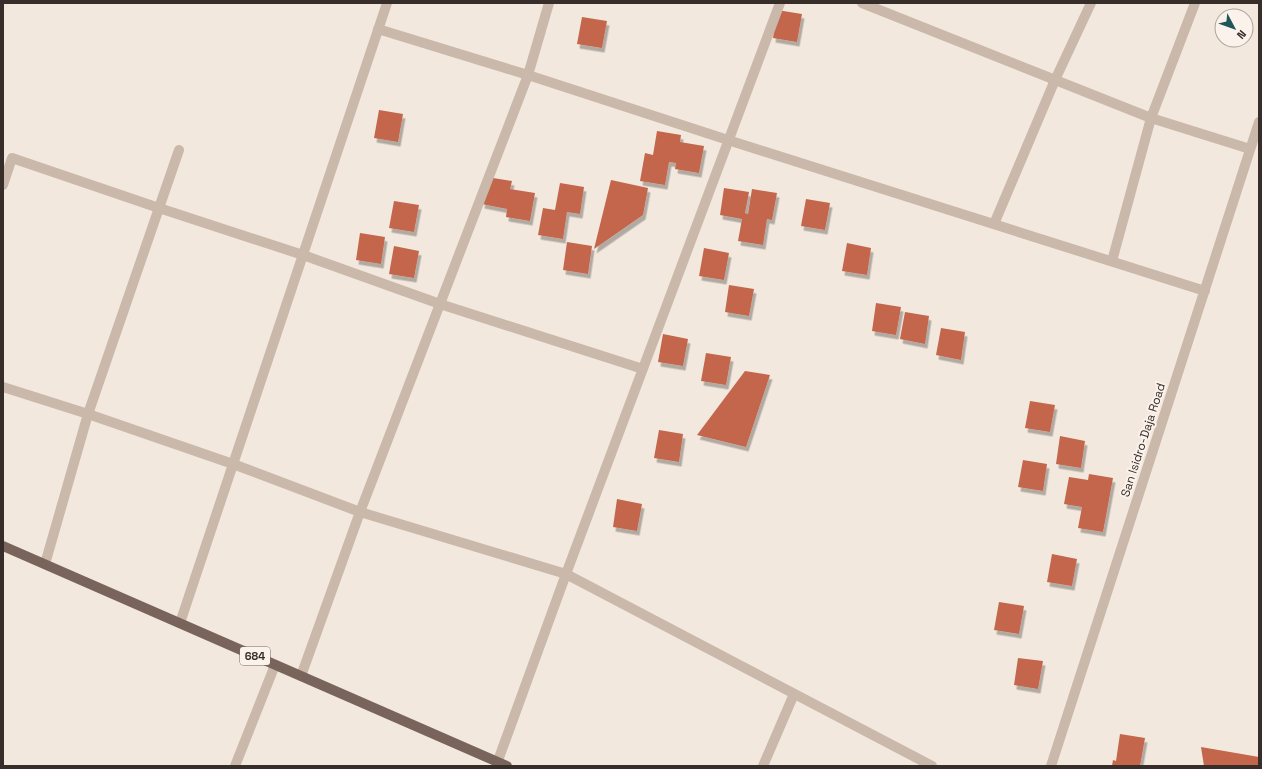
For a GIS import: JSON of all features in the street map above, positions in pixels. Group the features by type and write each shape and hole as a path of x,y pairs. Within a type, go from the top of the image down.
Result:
{"main road":[{"name":"684","path":"3,546 301,676 500,765"}],"street":[{"path":"180,623 387,3"},
{"path":"301,676 360,512 528,75 549,3"},
{"path":"500,765 566,574 780,3"},
{"path":"862,3 1151,118 1250,149"},
{"path":"994,224 1054,80 1091,3"},
{"path":"1112,262 1151,118 1195,3"},
{"path":"378,29 528,75 1204,291"},
{"name":"San Isidro-Daja Road","path":"1051,766 1259,122"},
{"path":"45,564 88,414 179,150"},
{"path":"3,185 12,158 159,208 303,254 440,304 643,369"},
{"path":"3,387 88,414 233,464 360,512 566,574 932,766"},
{"path":"235,766 275,665"},
{"path":"763,766 794,694"}],"building":[{"path":"777,10 802,14 797,42 773,38"},
{"path":"582,17 607,21 602,48 577,44"},
{"path":"379,110 403,114 398,142 374,138"},
{"path":"657,131 681,135 680,142 704,146 699,173 675,169 676,163 669,162 665,185 640,181 645,153 653,155"},
{"path":"487,177 512,181 510,189 535,193 530,221 506,217 507,209 482,204"},
{"path":"611,180 648,188 643,215 594,249"},
{"path":"560,183 584,187 580,214 567,212 563,239 538,235 543,208 555,210"},
{"path":"724,188 749,192 745,213 748,214 752,189 777,193 772,220 767,219 763,245 738,241 742,219 720,215"},
{"path":"806,199 830,203 825,230 801,226"},
{"path":"394,201 419,205 414,232 389,228"},
{"path":"360,233 385,237 381,264 356,260"},
{"path":"567,242 592,246 588,274 563,270"},
{"path":"847,243 871,248 867,275 842,271"},
{"path":"394,246 419,251 414,278 389,274"},
{"path":"704,248 729,253 724,280 699,276"},
{"path":"729,285 754,289 749,316 725,312"},
{"path":"876,303 901,307 896,335 872,331"},
{"path":"905,312 929,316 925,344 900,339"},
{"path":"941,328 965,332 961,360 936,355"},
{"path":"663,334 688,339 683,366 658,362"},
{"path":"706,353 731,357 726,385 701,381"},
{"path":"745,371 770,375 746,447 697,435"},
{"path":"1030,401 1055,405 1050,432 1025,428"},
{"path":"659,430 683,434 679,462 654,458"},
{"path":"1060,436 1085,441 1081,468 1056,464"},
{"path":"1023,460 1047,464 1043,491 1018,487"},
{"path":"1089,474 1113,478 1103,532 1078,528 1082,507 1064,504 1069,477 1088,480"},
{"path":"617,499 642,504 637,531 613,527"},
{"path":"1052,554 1077,559 1072,586 1047,582"},
{"path":"999,602 1024,606 1019,634 994,630"},
{"path":"1018,658 1043,661 1038,689 1014,685"},
{"path":"1120,734 1145,738 1140,766 1112,766 1113,760 1116,761"},
{"path":"1201,747 1259,757 1259,766 1204,766"}]}
